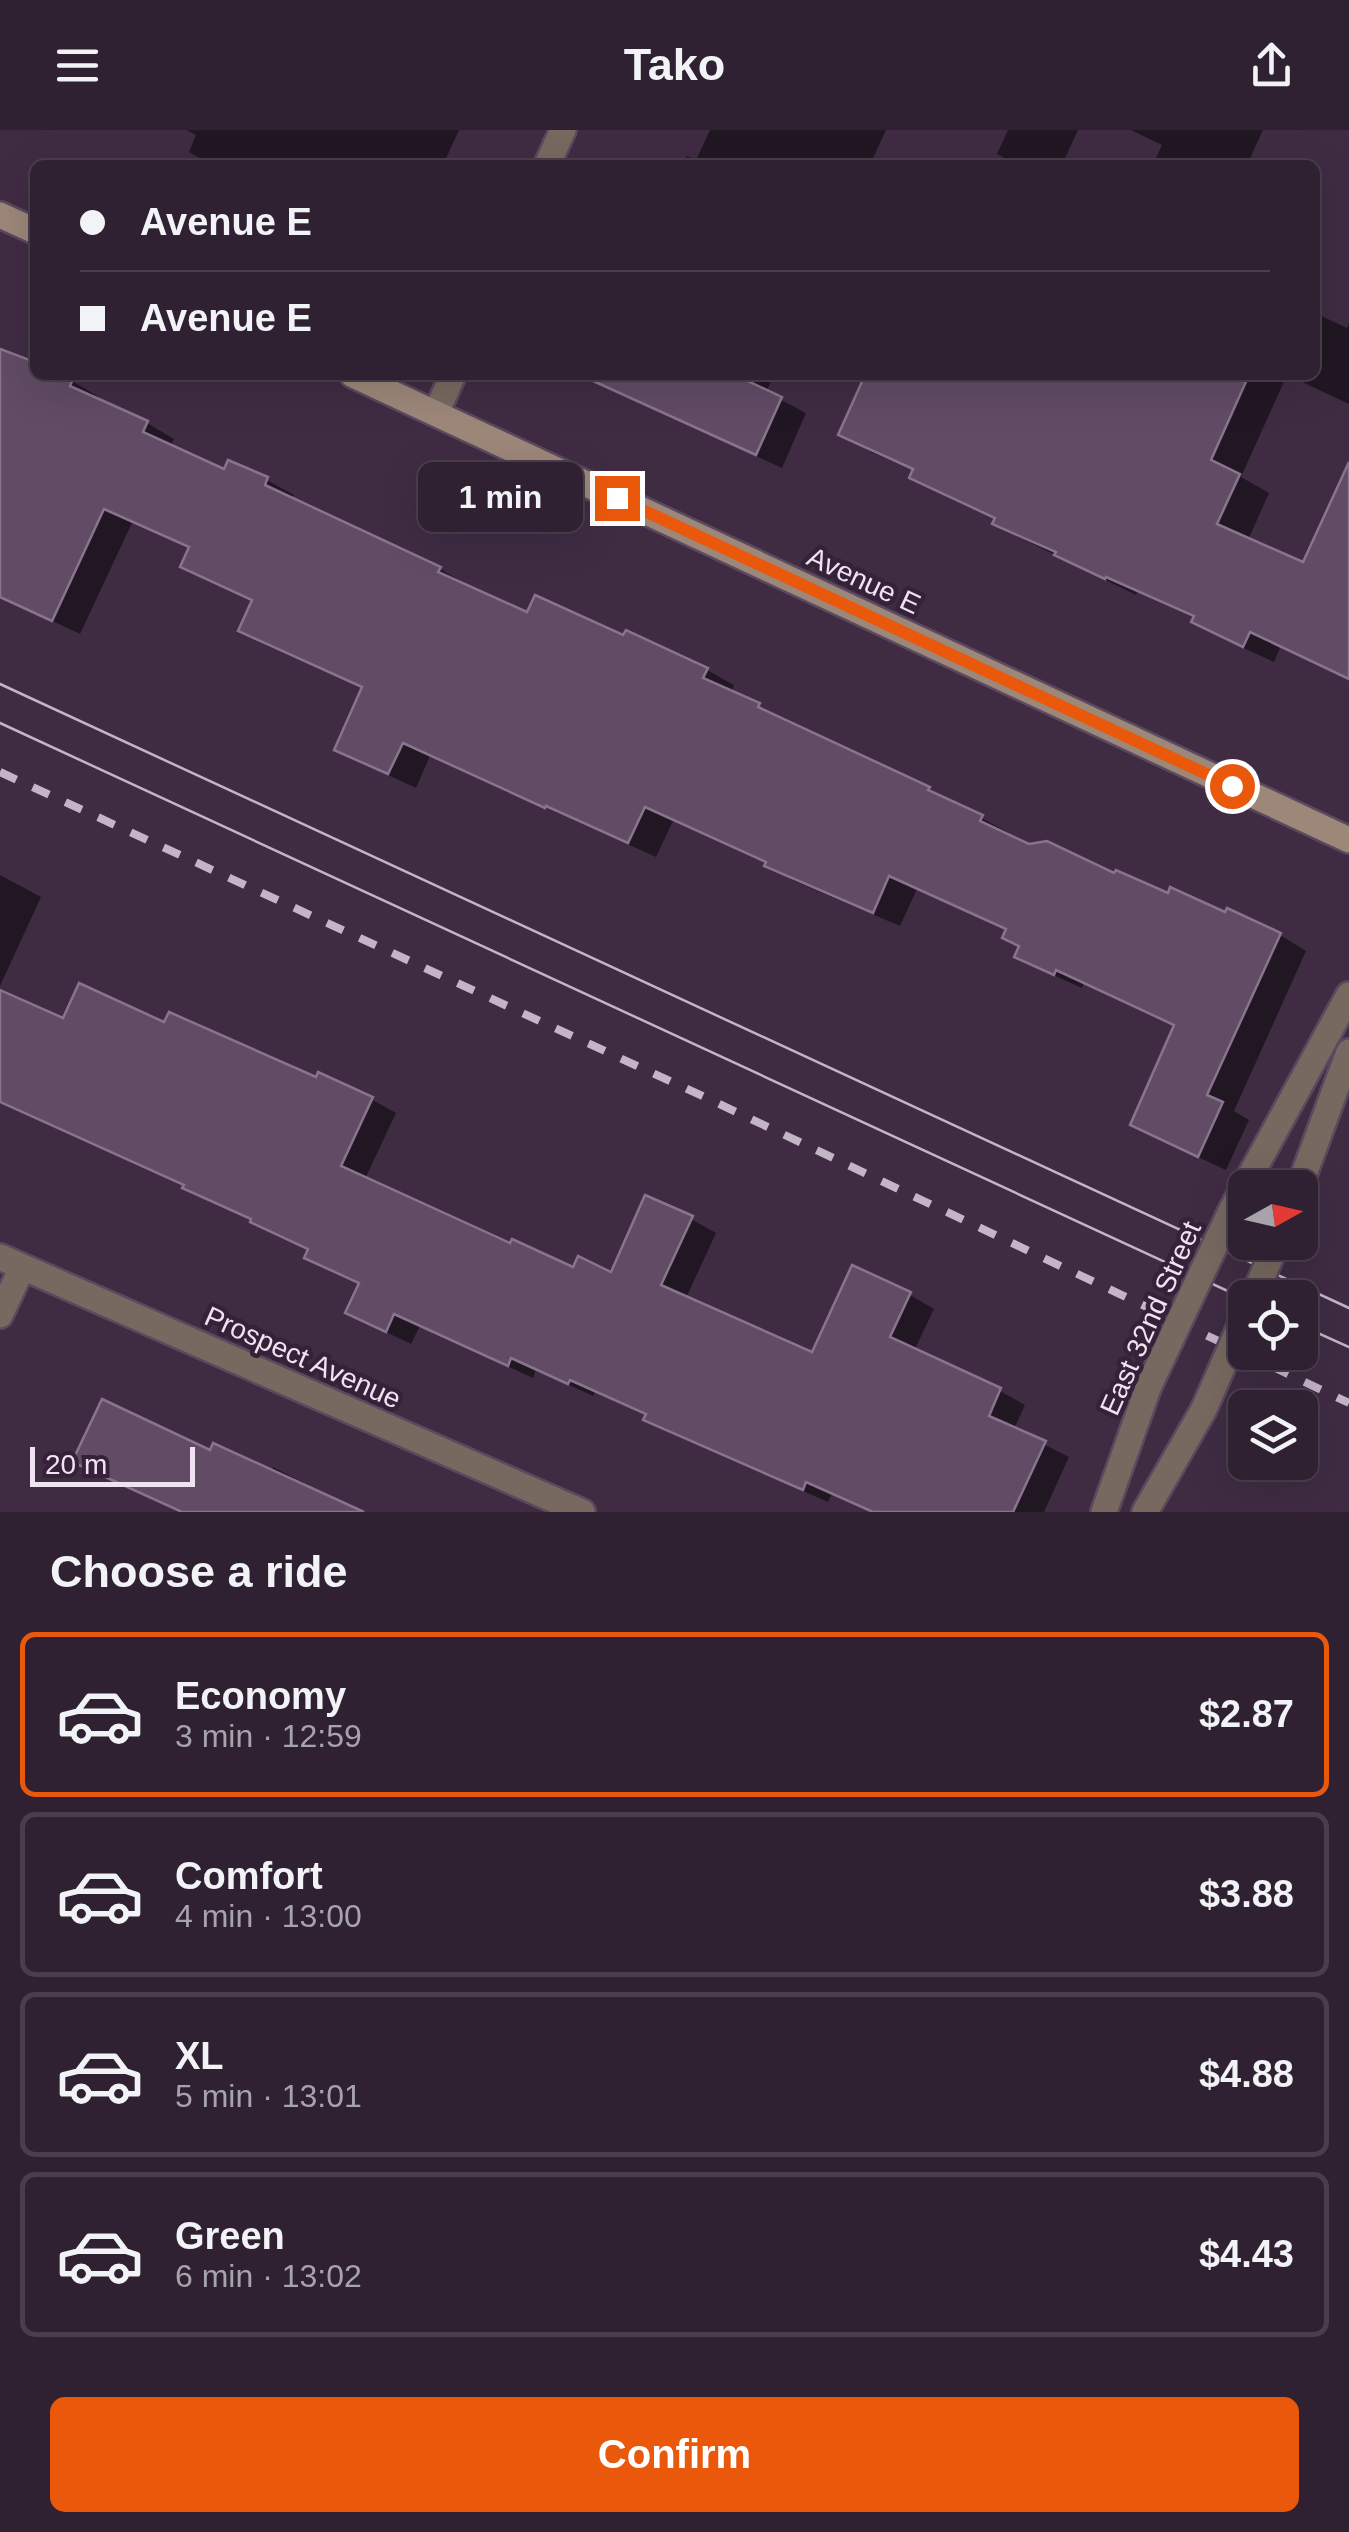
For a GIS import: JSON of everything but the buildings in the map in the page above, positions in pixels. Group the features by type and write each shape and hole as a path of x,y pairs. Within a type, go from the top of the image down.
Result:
{"main road":[{"path":"0,215 30,229"},
{"name":"Avenue E","path":"363,380 1349,840"}],"street":[{"path":"549,160 563,130"},
{"path":"436,413 451,380"},
{"name":"East 32nd Street","path":"1104,1512 1148,1388 1230,1211 1349,995"},
{"path":"1305,1170 1349,1052"},
{"path":"0,1315 11,1262"},
{"name":"Prospect Avenue","path":"11,1262 582,1512"},
{"path":"1145,1512 1204,1409 1228,1355"}],"tram line":[{"path":"0,684 1349,1308"},
{"path":"0,723 1228,1291"},
{"path":"1318,1333 1349,1347"}],"railway":[{"path":"0,772 711,1100 1349,1403"}],"route":[{"path":"617,498 1232,786"}]}
